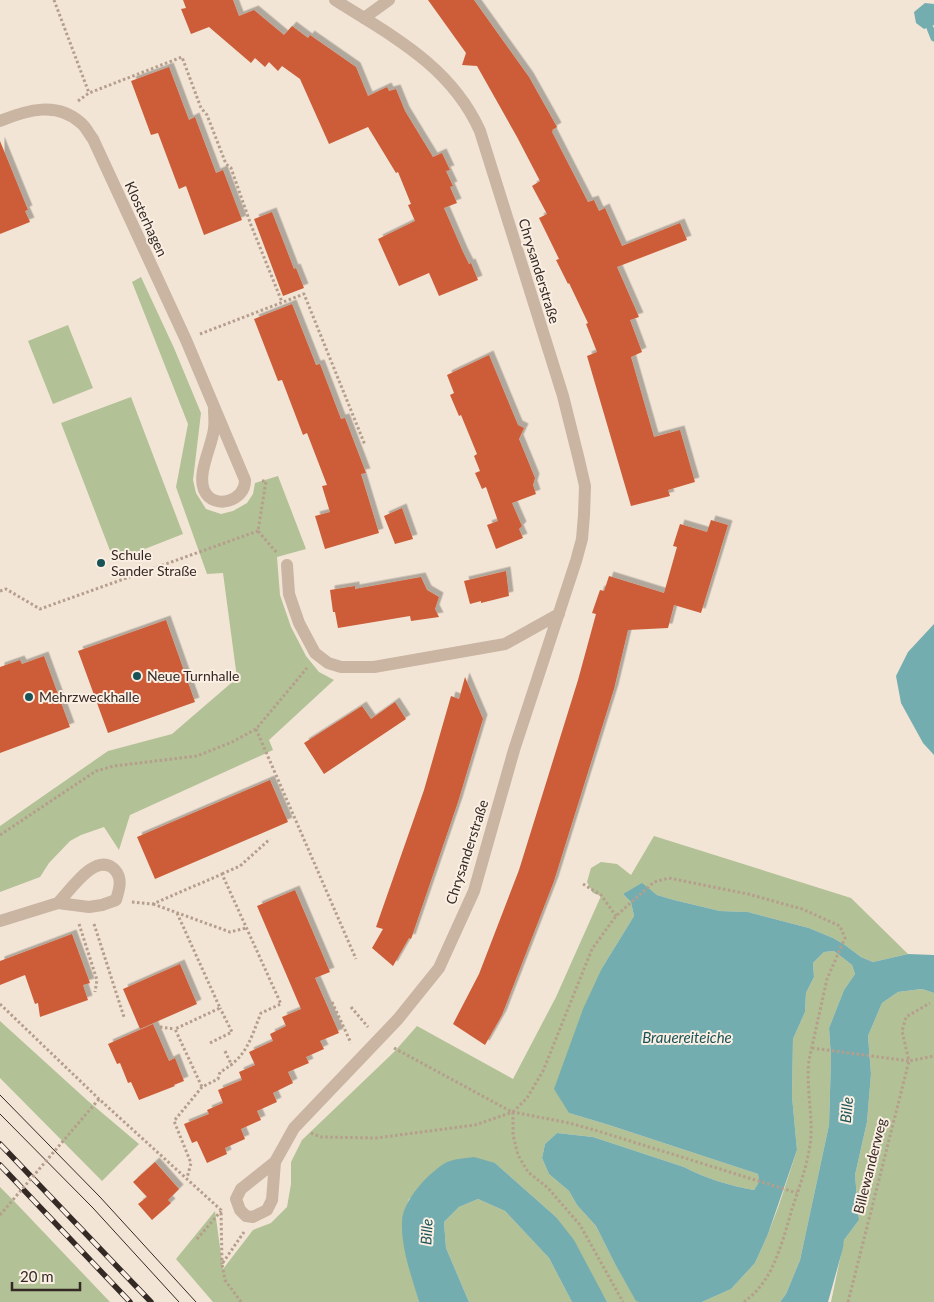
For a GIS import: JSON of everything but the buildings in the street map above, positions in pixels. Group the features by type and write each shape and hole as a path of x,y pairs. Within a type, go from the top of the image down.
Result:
{"street":[{"name":"Chrysanderstraße","path":"236,1199 247,1184 275,1162 294,1128 398,1020 439,968 474,890 514,750 582,539 584,486 563,396 480,131 464,100 446,78 419,55 335,0"},
{"path":"364,18 389,0"},
{"path":"0,121 20,113 46,108 64,111"},
{"name":"Klosterhagen","path":"64,111 82,123 93,139 186,340 245,480 243,490 236,499 230,501 215,501 209,497 204,489 204,466 214,429 214,409"},
{"path":"287,565 289,594 299,623 316,653 328,663 341,668 374,667 505,644 559,614"},
{"path":"0,921 58,903 89,907 102,905 116,900 120,889 120,879 110,866 101,864 88,871 58,903"},
{"name":"Chrysanderstraße","path":"254,1217 267,1210 272,1200 275,1162"},
{"path":"236,1199 240,1210 246,1216 254,1217"}],"path":[{"path":"54,0 89,92"},
{"path":"64,111 89,92 182,57 201,108 207,115 226,164 231,168 250,225 282,302"},
{"path":"186,340 304,294 365,445"},
{"path":"245,480 266,481 258,531 287,565"},
{"path":"0,585 40,609 258,531"},
{"path":"0,591 6,589"},
{"path":"0,835 96,772 114,766 198,756 232,742 256,729 308,667 316,653"},
{"path":"256,729 356,959"},
{"path":"153,904 240,866 270,839"},
{"path":"187,1178 191,1163 174,1121 202,1087 218,1079 220,1072 232,1066 245,1052 261,1014 280,1004 222,874"},
{"path":"294,1128 321,1136 376,1138 475,1125 513,1112 527,1098 543,1071 592,949 616,916 654,882 669,878 682,880 748,894 802,909 840,926 845,938 827,979 809,1060 811,1136 806,1164 795,1193 781,1246 770,1271 755,1294 744,1302"},
{"path":"583,884 601,895 616,916"},
{"path":"116,900 153,904 230,932 246,928"},
{"path":"73,904 97,980 95,992"},
{"path":"89,907 124,1017"},
{"path":"177,913 232,1032 210,1043"},
{"path":"332,1002 345,1031"},
{"path":"909,1061 902,1031 906,1017 930,1003"},
{"path":"0,1004 99,1099 221,1210 222,1264 225,1280 242,1302"},
{"path":"351,1007 378,1039 513,1112 598,1131 795,1193"},
{"path":"160,1027 175,1029 220,1008"},
{"path":"175,1029 202,1087"},
{"path":"812,1048 909,1061 934,1056"},
{"path":"224,1051 232,1066"},
{"name":"Billewanderweg","path":"848,1302 909,1061"},
{"path":"0,1215 99,1099"},
{"path":"513,1112 513,1135 518,1155 528,1172 548,1188 580,1225 623,1302"},
{"path":"197,1240 232,1196 236,1199"},
{"path":"222,1264 254,1217"}],"green space":[{"path":"141,277 174,348 201,413 193,480 196,493 206,509 221,514 233,511 247,503 253,494 255,483 278,476 306,549 277,557 280,595 291,627 306,656 319,672 334,680 269,740 273,750 130,815 119,850 104,827 81,835 70,841 49,863 40,877 0,892 0,826 108,751 172,734 237,678 223,573 207,574 176,487 188,424 132,282"},
{"path":"68,325 93,388 53,404 28,341"},
{"path":"131,397 183,534 114,561 61,423"},
{"path":"654,836 851,898 908,954 873,962 861,957 833,938 809,928 748,912 720,911 674,900 657,895 642,884 623,894 631,902 634,916 602,968 569,1113 758,1174 759,1182 754,1190 718,1181 684,1167 593,1137 557,1133 545,1144 542,1158 549,1174 569,1191 577,1205 596,1226 615,1264 639,1302 607,1302 556,1217 495,1163 409,1199 402,1221 405,1248 419,1302 213,1302 176,1259 215,1211 223,1269 253,1230 271,1223 287,1207 291,1184 291,1162 302,1140 394,1052 417,1026 513,1079 556,997 601,896 593,893 587,882 591,868 601,862 617,864 631,875"},
{"path":"834,951 852,965 855,974 844,990 829,1028 831,1058 829,1125 800,1260 786,1294 780,1302 702,1302 731,1289 755,1263 779,1205 797,1150 792,1096 793,1039 805,1012 806,993 814,977 813,963 824,952"},
{"path":"922,989 934,993 934,1302 831,1302 844,1240 859,1220 855,1175 867,1122 871,1074 868,1036 882,1003 898,992"},
{"path":"0,1021 88,1101 139,1144 102,1181 0,1078"},
{"path":"0,1187 12,1199 110,1302 0,1302"},
{"path":"478,1199 505,1211 549,1258 572,1302 469,1302 446,1248 444,1222 459,1207"}],"water":[{"path":"925,3 934,4 934,25 924,29 916,23 914,12"},
{"path":"934,624 934,755 923,743 901,703 896,676 908,652"},
{"name":"Brauereiteiche","path":"642,883 657,895 674,900 720,911 748,912 809,928 833,938 861,957 873,962 908,954 934,955 934,993 922,989 898,992 882,1003 868,1036 871,1074 867,1122 855,1175 859,1220 844,1240 828,1302 780,1302 786,1294 800,1260 829,1125 831,1058 829,1028 844,990 855,974 852,965 834,951 824,952 813,963 814,977 806,993 805,1012 793,1039 792,1096 797,1150 768,1234 755,1263 731,1289 702,1302 636,1301 596,1226 577,1205 569,1191 549,1174 542,1158 545,1144 557,1133 593,1137 736,1186 754,1190 759,1182 758,1174 569,1113 554,1089 583,1009 602,968 634,916 631,902 623,894"},
{"name":"Bille","path":"474,1157 495,1163 556,1217 574,1240 607,1302 572,1302 549,1258 505,1211 478,1199 459,1207 444,1222 446,1248 469,1302 419,1302 403,1242 402,1222 406,1205 425,1180 447,1162"}],"waterway":[{"path":"930,28 934,38"}],"tram line":[{"path":"0,1095 100,1197 196,1302"},
{"path":"0,1114 93,1208 179,1302"}],"railway":[{"path":"0,1144 151,1302"},
{"path":"0,1165 130,1302"}],"place":[{"name":"Schule Sander Straße","path":"101,563"},
{"name":"Neue Turnhalle","path":"137,676"},
{"name":"Mehrzweckhalle","path":"29,697"}]}
